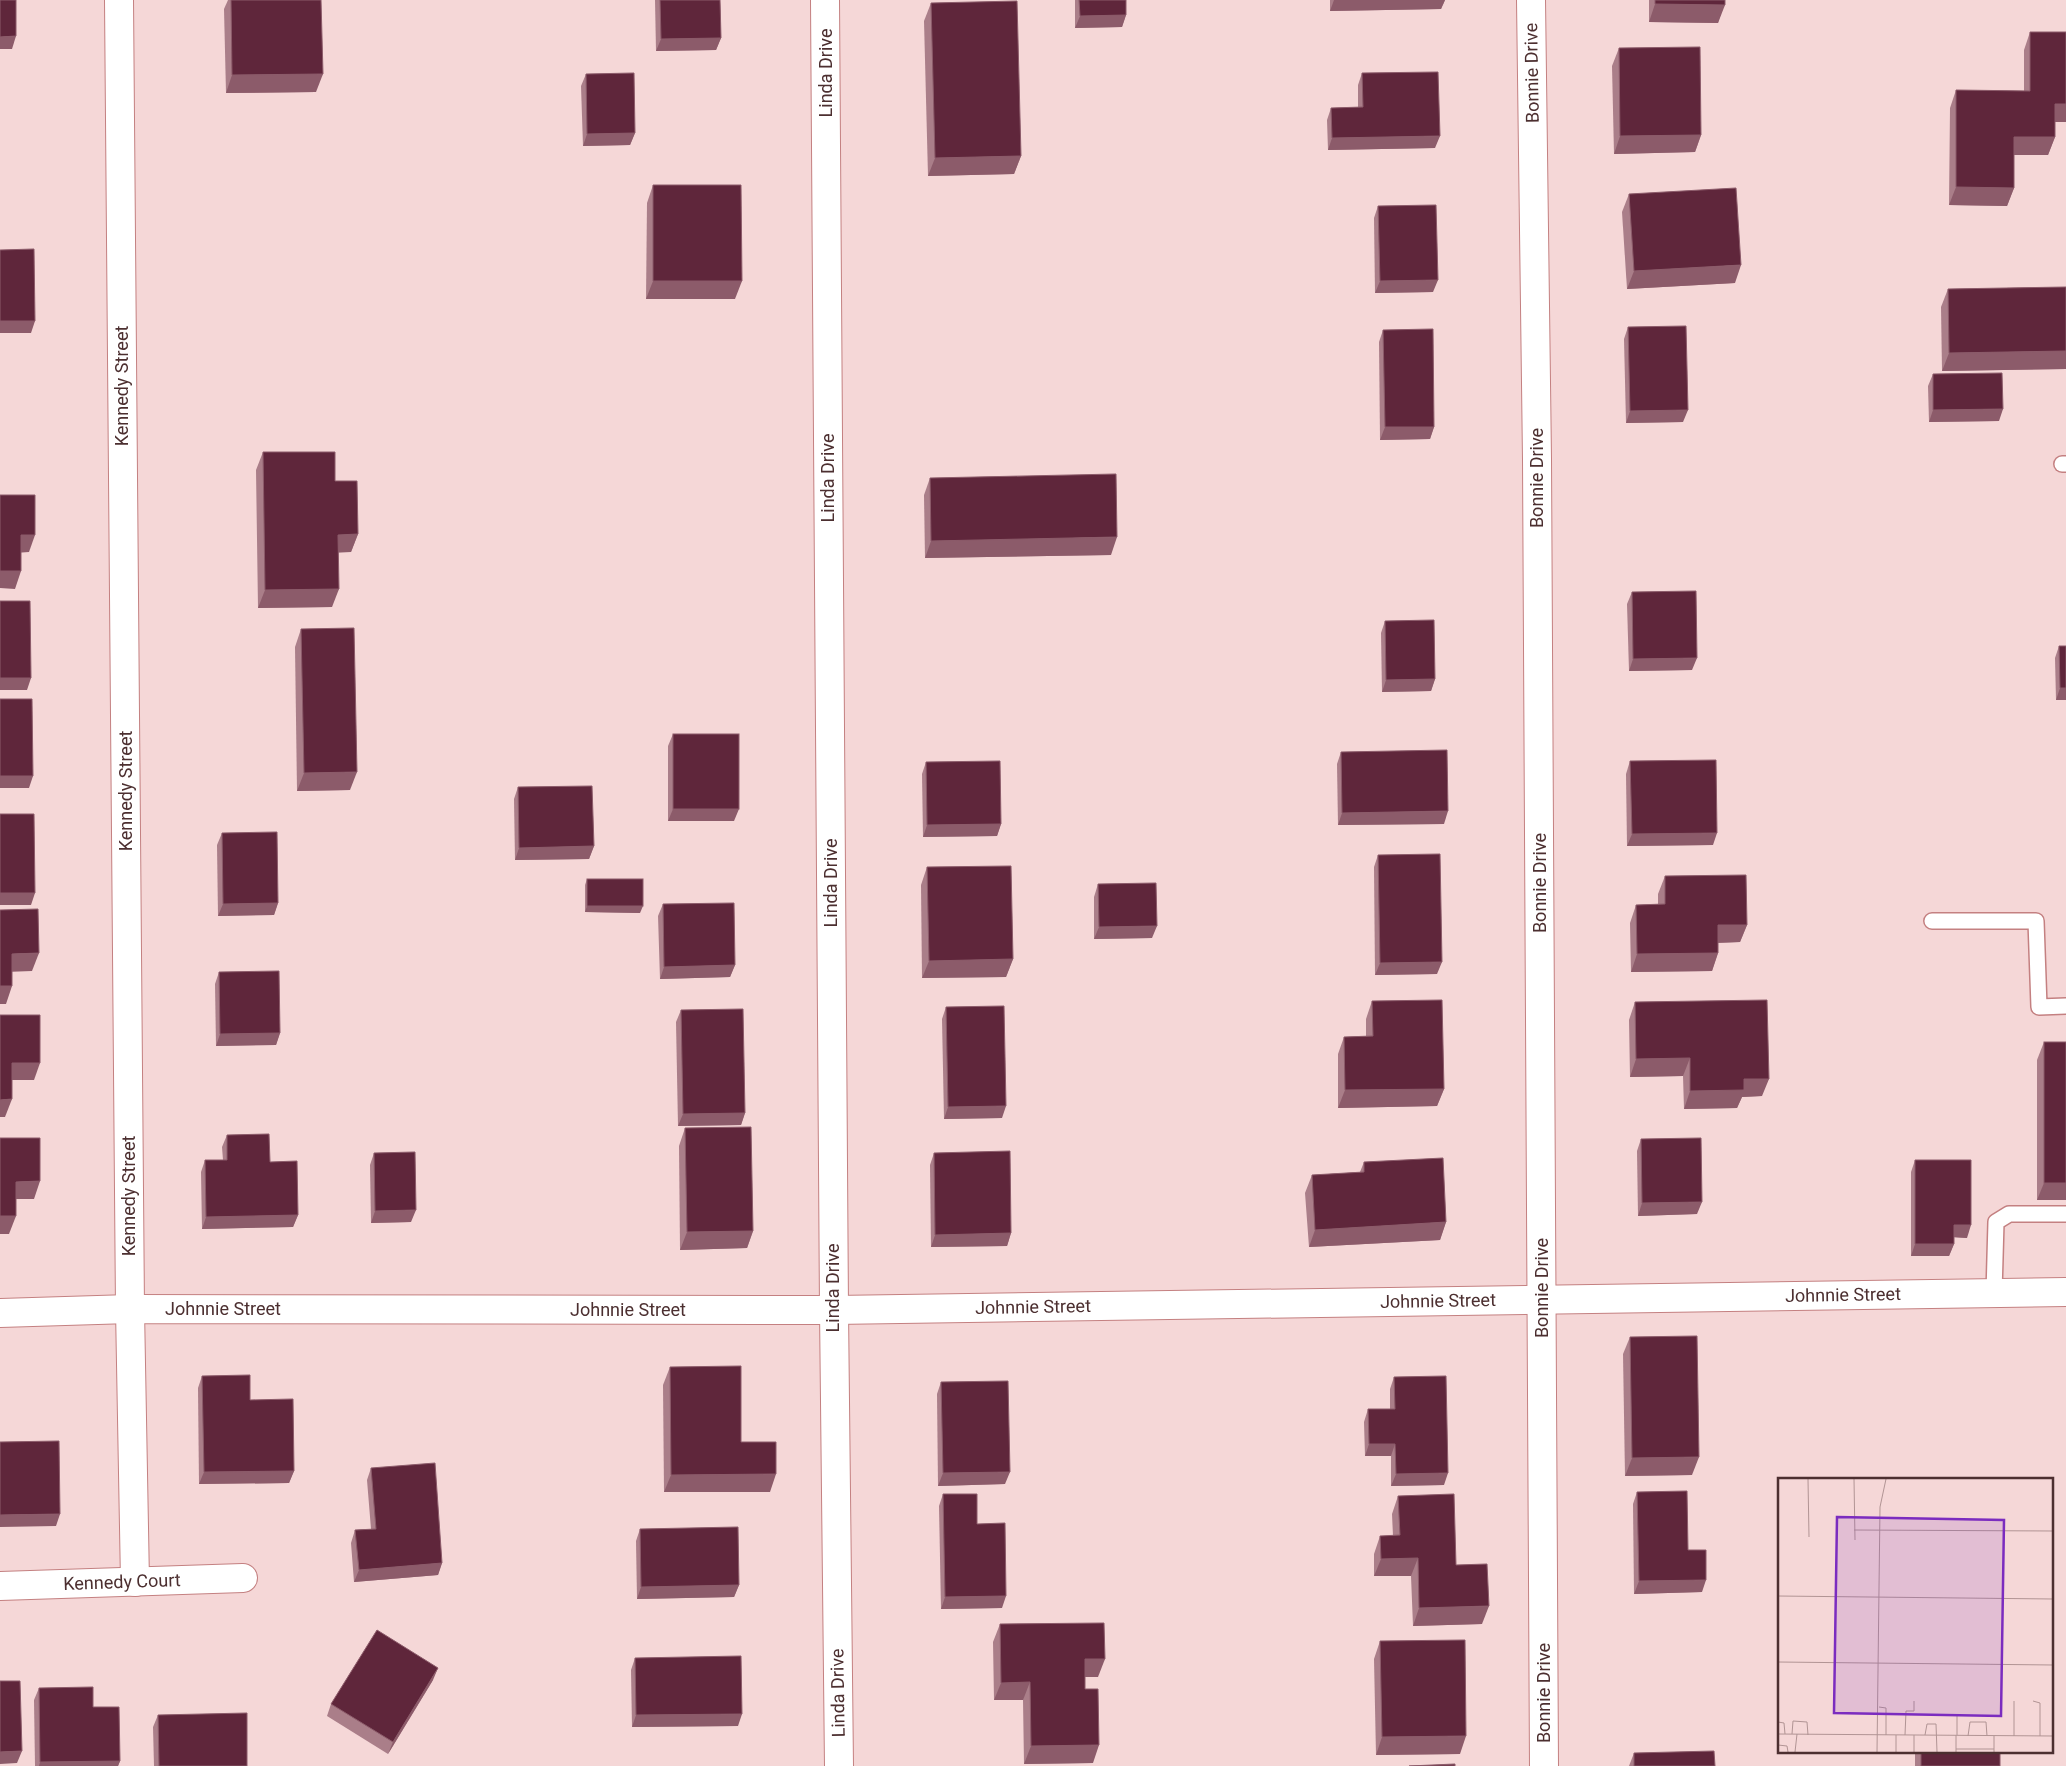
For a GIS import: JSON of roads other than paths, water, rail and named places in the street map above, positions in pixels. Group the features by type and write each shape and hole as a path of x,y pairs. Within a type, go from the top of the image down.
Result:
{"street":[{"name":"Kennedy Street","path":"119,0 130,1309 135,1582"},
{"name":"Linda Drive","path":"825,0 839,1766"},
{"name":"Bonnie Drive","path":"1532,0 1537,459 1544,1766"},
{"name":"Johnnie Street","path":"0,1313 130,1309 834,1310 2066,1292"},
{"name":"Kennedy Court","path":"0,1586 243,1578"}],"lane":[{"path":"1932,921 2036,921 2039,1007 2066,1006"},
{"path":"1994,1293 1996,1222 2009,1214 2066,1214"}]}
